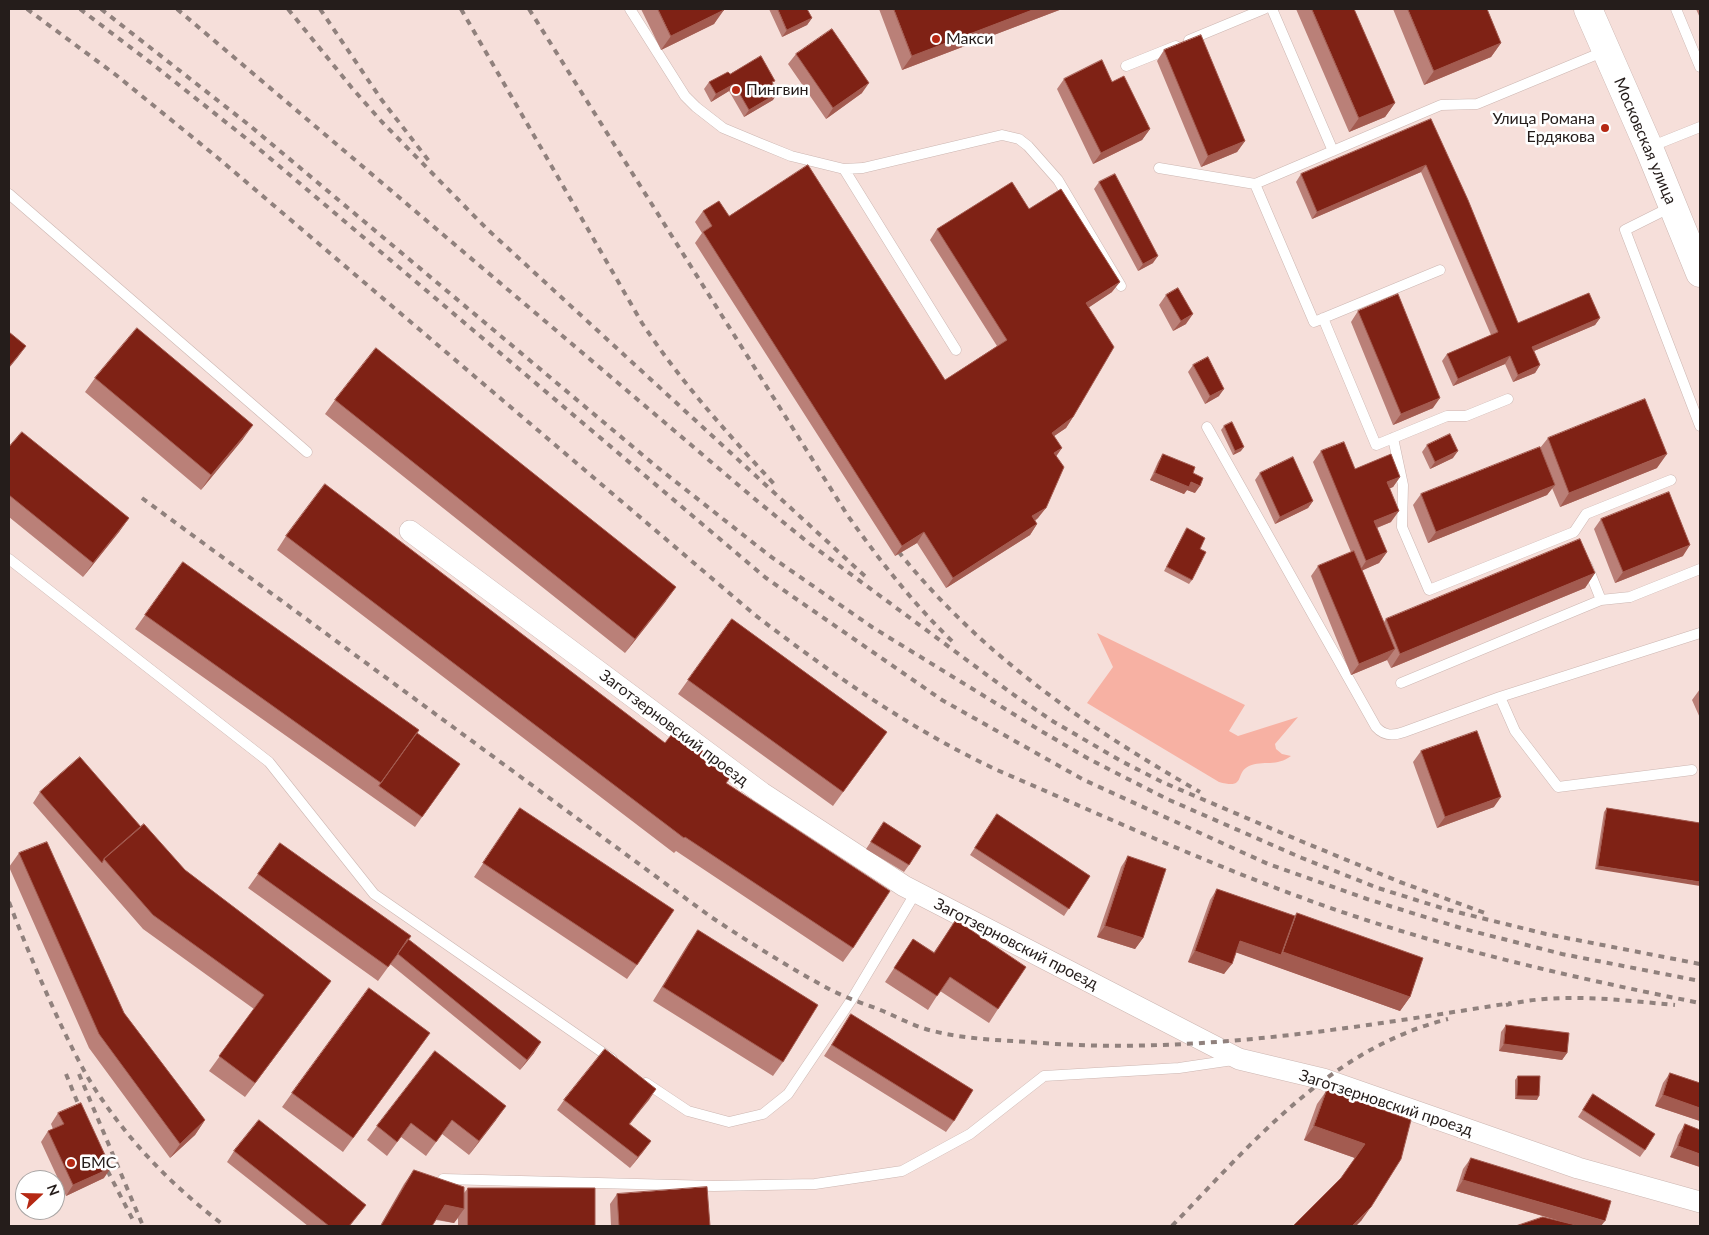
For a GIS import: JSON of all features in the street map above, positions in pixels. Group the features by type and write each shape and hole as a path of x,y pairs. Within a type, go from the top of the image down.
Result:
{"main road":[{"name":"Московская улица","path":"1588,9 1649,148 1700,273"}],"street":[{"name":"Заготзерновский проезд","path":"410,531 762,793 916,892 1239,1059 1323,1079 1578,1168 1700,1202"}],"lane":[{"path":"630,9 685,96 696,107 723,128 790,156 844,169 863,168 1002,135 1019,139 1035,153 1058,180 1121,286"},
{"path":"1126,66 1264,9"},
{"path":"1272,9 1333,151"},
{"path":"1676,9 1700,67"},
{"path":"1159,168 1254,184 1441,105 1477,104 1606,51"},
{"path":"1649,148 1700,127"},
{"path":"844,169 956,350"},
{"path":"1254,184 1314,322 1440,270"},
{"path":"9,194 307,452"},
{"path":"1672,206 1625,230 1700,426"},
{"path":"1323,318 1376,445 1447,416 1466,416 1508,399"},
{"path":"1207,427 1380,732 1394,735 1404,732 1500,697 1700,633"},
{"path":"1392,438 1403,485 1402,527 1429,590 1576,536 1586,514 1671,480"},
{"path":"1584,557 1602,600"},
{"path":"9,559 270,762 374,894 624,1067"},
{"path":"1401,683 1602,600 1630,597 1700,569"},
{"path":"1500,697 1515,731 1558,787 1692,770"},
{"path":"640,1078 688,1111 729,1122 763,1114 788,1094 852,999 916,892"},
{"path":"443,1179 714,1186 814,1184 873,1176 902,1171 970,1134 1044,1076 1179,1068 1239,1059"}],"shaded area":[{"path":"1097,633 1245,705 1229,731 1238,736 1298,717 1275,744 1276,749 1282,754 1291,756 1280,761 1249,766 1242,773 1239,780 1233,784 1219,782 1087,703 1113,667"}],"building":[{"path":"658,9 723,9 724,10 671,36"},
{"path":"778,9 807,9 812,18 787,30"},
{"path":"894,9 1035,9 912,56"},
{"path":"1312,9 1354,9 1395,103 1359,118"},
{"path":"1408,9 1487,9 1501,43 1434,71"},
{"path":"832,29 869,83 833,108 796,54"},
{"path":"1201,35 1245,141 1208,156 1164,50"},
{"name":"Пингвин","path":"761,56 775,81 772,82 778,93 749,110 734,84 716,94 709,82 728,72 730,74"},
{"path":"1102,60 1112,82 1124,76 1150,129 1101,153 1064,79"},
{"path":"1431,119 1468,200 1518,323 1589,293 1600,318 1532,347 1540,365 1518,375 1510,356 1458,379 1447,354 1498,332 1426,165 1317,212 1301,174"},
{"path":"808,165 945,380 1007,340 937,229 1012,182 1029,209 1061,189 1120,282 1086,303 1114,347 1073,417 1052,433 1062,448 1054,453 1064,467 1046,508 1032,516 1037,524 953,578 924,532 902,546 703,232 712,226 703,211 719,201 729,216"},
{"path":"1115,174 1158,256 1143,264 1099,182"},
{"path":"1178,288 1193,314 1181,321 1166,295"},
{"path":"1398,294 1440,398 1401,414 1358,311"},
{"path":"137,328 253,425 211,475 95,378"},
{"path":"9,332 26,346 9,367"},
{"path":"376,348 676,587 635,639 335,400"},
{"path":"1208,357 1224,389 1210,396 1193,365"},
{"path":"1645,399 1667,454 1569,493 1548,438"},
{"path":"1232,422 1244,447 1235,451 1224,426"},
{"path":"22,432 129,518 93,563 9,495 9,447"},
{"path":"1450,434 1458,451 1435,462 1427,445"},
{"path":"1344,442 1355,469 1391,454 1400,477 1387,482 1399,511 1374,521 1387,552 1366,561 1321,451"},
{"path":"1540,447 1555,485 1436,532 1421,494"},
{"path":"1163,454 1195,467 1193,473 1203,478 1200,486 1191,482 1189,487 1155,473"},
{"path":"1293,457 1313,501 1280,517 1260,473"},
{"path":"325,484 665,743 675,730 733,774 726,783 890,891 853,948 684,838 286,536"},
{"path":"1669,492 1690,545 1623,572 1601,519"},
{"path":"1187,528 1205,538 1200,549 1206,552 1192,580 1167,567"},
{"path":"1580,539 1595,573 1400,654 1386,619"},
{"path":"1354,551 1395,649 1359,664 1318,566"},
{"path":"183,562 419,730 381,783 145,615"},
{"path":"732,619 887,732 843,792 688,680"},
{"path":"1477,731 1501,797 1445,817 1421,751"},
{"path":"417,733 460,764 422,817 379,786"},
{"path":"80,757 141,827 104,859 102,863 40,792"},
{"path":"520,808 674,910 637,965 483,863"},
{"path":"1607,808 1700,823 1700,882 1598,866"},
{"path":"997,814 1090,876 1069,909 975,848"},
{"path":"884,822 921,846 909,865 871,842"},
{"path":"144,824 185,870 331,981 255,1083 219,1056 264,995 153,915 104,859"},
{"path":"47,842 124,1013 205,1120 180,1144 99,1034 19,853"},
{"path":"280,843 411,936 388,967 258,874"},
{"path":"1128,856 1166,869 1143,938 1105,926"},
{"path":"1217,889 1295,916 1281,955 1240,941 1232,964 1195,951"},
{"path":"1297,913 1423,958 1410,997 1283,952"},
{"path":"956,920 1026,967 998,1009 950,977 937,996 894,968 913,939 934,953"},
{"path":"698,930 818,1005 783,1062 663,987"},
{"path":"408,939 541,1042 527,1060 398,954"},
{"path":"369,988 430,1033 353,1138 292,1093"},
{"path":"851,1014 973,1090 954,1121 832,1045"},
{"path":"1506,1025 1569,1033 1567,1053 1504,1044"},
{"path":"605,1049 656,1089 629,1124 651,1141 638,1157 564,1100"},
{"path":"435,1051 506,1106 479,1141 452,1120 436,1142 411,1123 397,1142 377,1126"},
{"path":"1670,1073 1700,1083 1700,1108 1663,1095"},
{"path":"1518,1076 1540,1076 1539,1096 1517,1096"},
{"path":"1327,1090 1411,1120 1401,1159 1371,1207 1352,1226 1293,1226 1341,1178 1365,1144 1314,1126"},
{"path":"1593,1094 1655,1134 1645,1150 1583,1110"},
{"path":"81,1103 111,1168 73,1185 48,1131 64,1124 58,1113"},
{"path":"259,1120 366,1205 349,1226 329,1226 234,1151"},
{"path":"1685,1124 1700,1130 1700,1154 1678,1146"},
{"path":"1471,1158 1611,1201 1605,1221 1463,1180"},
{"path":"414,1170 464,1187 464,1209 445,1205 432,1226 381,1226"},
{"path":"707,1187 710,1226 619,1226 617,1194"},
{"path":"468,1188 595,1188 595,1226 468,1226"},
{"path":"1543,1217 1580,1226 1516,1226"}],"railway":[{"path":"27,9 116,75 218,158 755,615 842,679 933,737 997,770 1185,851 1300,897 1349,914 1448,945 1498,958 1700,1003"},
{"path":"80,9 252,143 766,578 942,700 1084,780 1268,864 1367,899 1464,929 1562,954 1700,981"},
{"path":"101,9 249,125 657,467 770,556 872,627 1041,731 1089,759 1167,799 1302,858 1378,888 1445,909 1546,934 1700,964"},
{"path":"177,9 756,500 810,544 1014,695 1054,722 1162,782 1400,882 1485,913"},
{"path":"288,9 382,122 487,229 867,578"},
{"path":"320,9 381,99 429,161"},
{"path":"461,9 642,323 672,366 775,485"},
{"path":"529,9 848,516 899,583 926,615 956,645"},
{"path":"142,498 711,917 829,989 920,1027 957,1036 993,1040 1089,1045 1150,1045 1271,1037 1391,1022 1511,1003"},
{"path":"891,542 923,581 994,651 1073,712 1114,740 1200,792"},
{"path":"9,902 61,1025 95,1089 142,1151 190,1198 225,1226"},
{"path":"1506,1005 1526,1001 1569,998 1612,999 1675,1005"},
{"path":"1172,1226 1264,1132 1296,1102 1330,1076 1366,1052 1406,1033 1448,1019"},
{"path":"66,1074 83,1116"},
{"path":"79,1074 143,1226"},
{"path":"102,1160 135,1224"}],"place":[{"name":"Макси","path":"936,39"},
{"name":"Пингвин","path":"736,90"},
{"name":"Улица Романа Ердякова","path":"1605,128"},
{"name":"БМС","path":"71,1163"}]}
